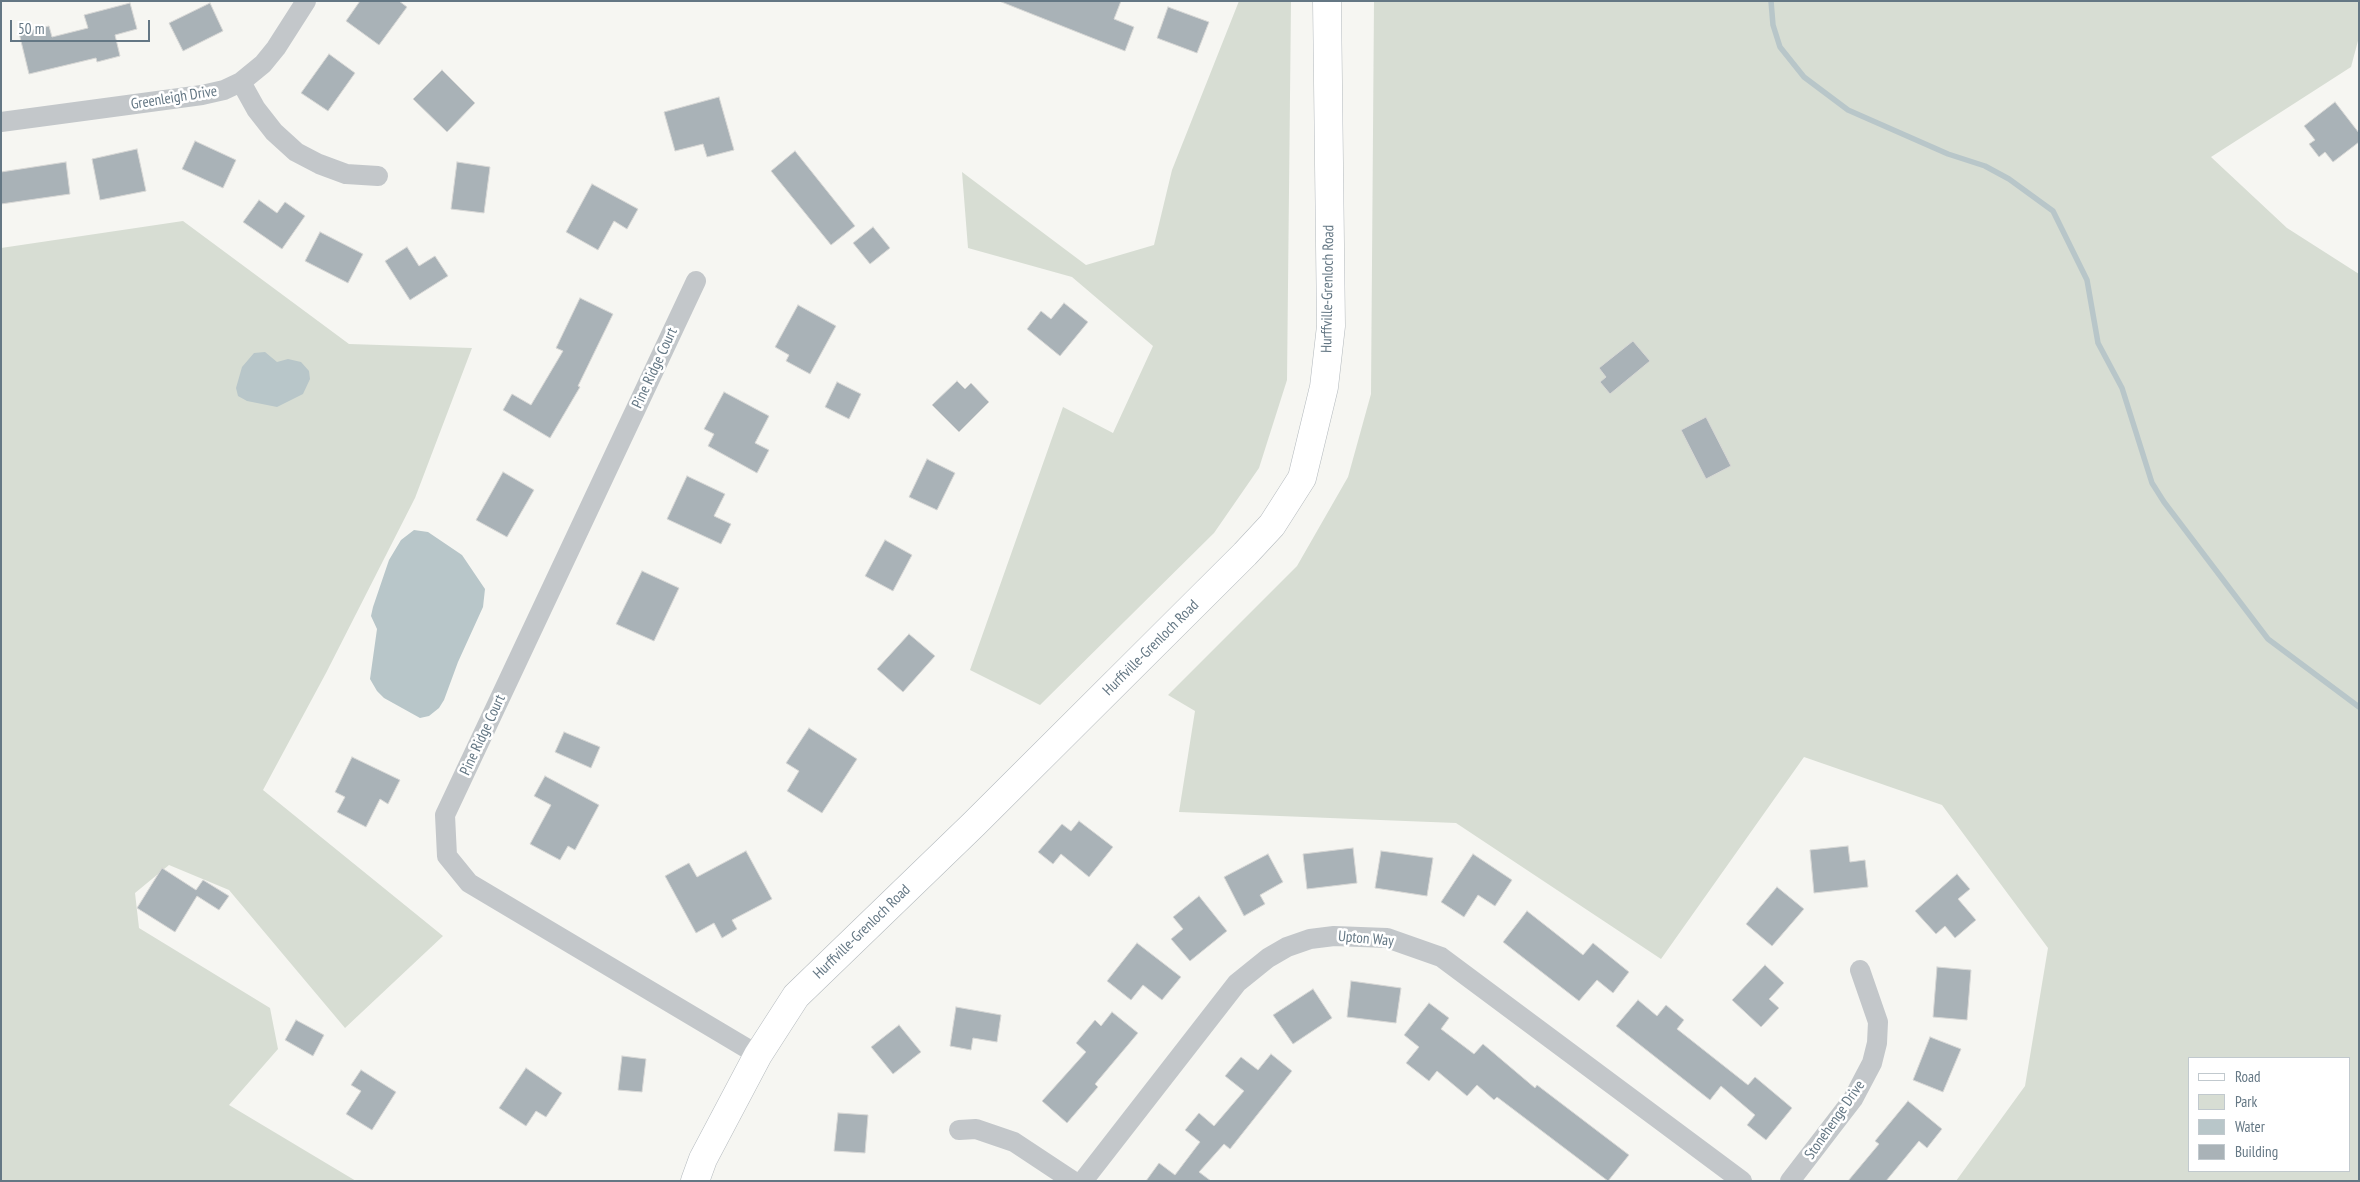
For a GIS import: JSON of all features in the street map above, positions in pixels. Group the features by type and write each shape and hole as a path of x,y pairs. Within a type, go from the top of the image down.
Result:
{"main road":[{"name":"Hurffville-Grenloch Road","path":"695,1181 704,1159 758,1055 796,996 974,824 1245,554 1272,525 1302,478 1324,387 1331,326 1327,1"}],"street":[{"name":"Greenleigh Drive","path":"1,122 202,95 224,90 241,82 263,64 276,48 306,1"},
{"path":"241,82 256,108 274,132 296,152 319,164 346,174 378,176"},
{"name":"Pine Ridge Court","path":"696,281 445,815 447,856 469,883 758,1055"},
{"name":"Upton Way","path":"1083,1181 1237,983 1268,958 1287,947 1310,939 1334,936 1387,938 1440,956 1742,1181"},
{"name":"Stonehenge Drive","path":"1790,1181 1848,1105 1872,1063 1877,1043 1878,1022 1860,970"},
{"path":"958,1130 976,1129 1014,1142 1073,1181"}],"green space":[{"path":"1239,1 1291,1 1287,380 1259,468 1214,533 1040,705 970,670 1063,407 1113,433 1153,346 1072,277 968,248 962,172 1086,265 1154,245 1172,170"},
{"path":"1374,1 2359,1 2359,37 2351,67 2211,157 2287,228 2359,274 2359,1181 1956,1181 2025,1086 2048,948 1942,805 1804,757 1661,959 1456,823 1179,812 1195,711 1168,695 1297,566 1348,477 1371,394"},
{"path":"183,221 349,344 472,348 415,498 326,673 263,790 443,936 345,1028 229,890 169,865 135,893 139,928 270,1008 278,1049 229,1105 356,1181 1,1181 1,248"}],"water":[{"path":"265,352 277,362 288,359 301,362 309,371 310,379 303,394 277,407 247,401 238,396 236,388 242,367 254,353"},
{"path":"414,530 428,532 462,555 485,589 483,607 458,662 444,700 439,708 429,716 420,718 384,698 370,679 377,629 371,616 373,607 389,560 401,540"}],"building":[{"path":"360,1 399,1 407,7 379,45 346,21"},
{"path":"999,1 1121,1 1114,19 1134,27 1125,51"},
{"path":"130,3 137,29 115,35 120,56 97,62 96,58 29,74 19,33 49,26 52,37 88,28 84,15"},
{"path":"210,3 223,31 183,51 169,23"},
{"path":"1168,7 1209,22 1197,53 1157,38"},
{"path":"329,54 355,73 328,111 301,93"},
{"path":"442,70 475,103 447,132 413,99"},
{"path":"719,97 734,150 707,157 703,144 675,151 664,112"},
{"path":"2335,102 2359,133 2359,142 2333,162 2325,152 2319,157 2309,144 2315,140 2304,126"},
{"path":"195,141 236,160 223,188 182,169"},
{"path":"137,149 146,191 100,200 92,159"},
{"path":"795,151 855,226 831,245 771,171"},
{"path":"66,162 70,194 1,204 1,172"},
{"path":"457,162 490,167 484,213 451,209"},
{"path":"592,184 638,209 627,229 614,221 598,250 566,232"},
{"path":"259,200 277,213 285,202 305,216 282,249 243,222"},
{"path":"873,227 890,248 870,264 853,243"},
{"path":"320,232 363,254 348,283 305,261"},
{"path":"407,247 419,266 435,256 448,276 410,300 385,261"},
{"path":"580,298 613,314 578,386 580,387 550,438 503,410 512,394 531,405 563,351 556,348"},
{"path":"1064,303 1088,322 1060,356 1027,329 1041,311 1051,319"},
{"path":"798,305 836,326 810,374 786,361 789,355 775,347"},
{"path":"1633,341 1650,361 1610,394 1600,382 1606,377 1599,368"},
{"path":"957,381 965,389 971,383 989,402 959,432 932,405"},
{"path":"837,382 861,394 849,419 825,407"},
{"path":"724,392 769,416 755,443 769,450 757,473 708,446 714,434 704,429"},
{"path":"1706,417 1731,466 1706,479 1681,430"},
{"path":"927,459 955,473 937,510 909,497"},
{"path":"503,472 534,490 507,537 476,520"},
{"path":"687,476 725,494 714,516 731,524 721,544 667,519"},
{"path":"885,540 912,555 893,591 865,576"},
{"path":"642,571 679,588 654,641 616,624"},
{"path":"909,634 935,656 903,692 877,669"},
{"path":"809,728 857,759 822,813 787,791 799,771 786,763"},
{"path":"564,732 600,747 591,768 555,752"},
{"path":"352,757 400,780 388,804 380,799 366,827 337,812 345,797 335,792"},
{"path":"545,776 599,805 575,850 568,846 560,860 530,844 551,805 534,796"},
{"path":"1079,821 1113,847 1089,877 1061,854 1053,864 1038,852 1062,824 1071,831"},
{"path":"1848,846 1850,862 1865,860 1868,887 1814,893 1810,850"},
{"path":"1353,848 1357,883 1307,889 1303,854"},
{"path":"746,851 772,899 732,920 737,929 722,938 714,923 696,933 665,876 689,863 697,877"},
{"path":"1381,851 1433,858 1427,896 1375,888"},
{"path":"1268,854 1283,882 1260,895 1265,904 1244,916 1224,877"},
{"path":"1473,854 1512,880 1495,906 1478,895 1464,917 1441,902"},
{"path":"162,868 196,890 203,880 229,896 219,910 197,896 175,932 137,908"},
{"path":"1957,874 1970,889 1958,899 1976,920 1955,938 1945,926 1936,934 1915,911"},
{"path":"1777,887 1804,909 1772,946 1746,924"},
{"path":"1199,896 1227,931 1190,961 1171,939 1183,929 1173,917"},
{"path":"1527,911 1583,955 1593,943 1629,972 1613,993 1597,980 1579,1001 1503,942"},
{"path":"1137,943 1181,977 1162,1000 1143,985 1131,1000 1107,981"},
{"path":"1765,965 1784,983 1769,999 1779,1008 1761,1027 1732,1000"},
{"path":"1937,967 1971,970 1967,1020 1933,1017"},
{"path":"1351,981 1401,988 1396,1023 1347,1017"},
{"path":"1313,989 1332,1018 1293,1044 1273,1015"},
{"path":"1638,1000 1657,1016 1666,1005 1684,1020 1677,1029 1748,1085 1755,1077 1792,1108 1766,1140 1747,1125 1755,1115 1721,1086 1710,1100 1616,1026"},
{"path":"1429,1003 1449,1018 1441,1029 1474,1054 1483,1044 1535,1088 1537,1085 1629,1155 1608,1181 1497,1097 1494,1100 1477,1085 1467,1096 1437,1071 1429,1081 1406,1063 1419,1047 1404,1035"},
{"path":"956,1007 1001,1015 997,1042 973,1038 971,1050 950,1046"},
{"path":"1112,1012 1138,1033 1095,1084 1098,1087 1067,1123 1042,1101 1086,1052 1076,1043 1095,1020 1101,1026"},
{"path":"296,1020 324,1035 313,1056 285,1040"},
{"path":"899,1025 921,1052 893,1074 871,1047"},
{"path":"1930,1037 1961,1049 1943,1092 1913,1080"},
{"path":"1271,1054 1292,1071 1230,1149 1224,1144 1199,1172 1211,1181 1146,1181 1159,1163 1175,1175 1200,1142 1185,1130 1199,1113 1214,1126 1244,1091 1225,1076 1241,1057 1258,1070"},
{"path":"622,1056 646,1059 642,1092 618,1090"},
{"path":"526,1068 562,1093 546,1117 536,1111 526,1126 499,1108"},
{"path":"361,1070 396,1092 372,1130 346,1114 361,1091 351,1085"},
{"path":"1908,1101 1942,1129 1927,1148 1919,1141 1886,1181 1848,1181 1879,1144 1875,1141"},
{"path":"838,1113 868,1115 865,1153 834,1151"}],"waterway":[{"path":"1771,1 1773,25 1780,47 1804,77 1848,110 1948,154 1985,166 2009,179 2053,211 2087,280 2098,343 2122,388 2152,483 2164,502 2268,639 2359,707"}]}
